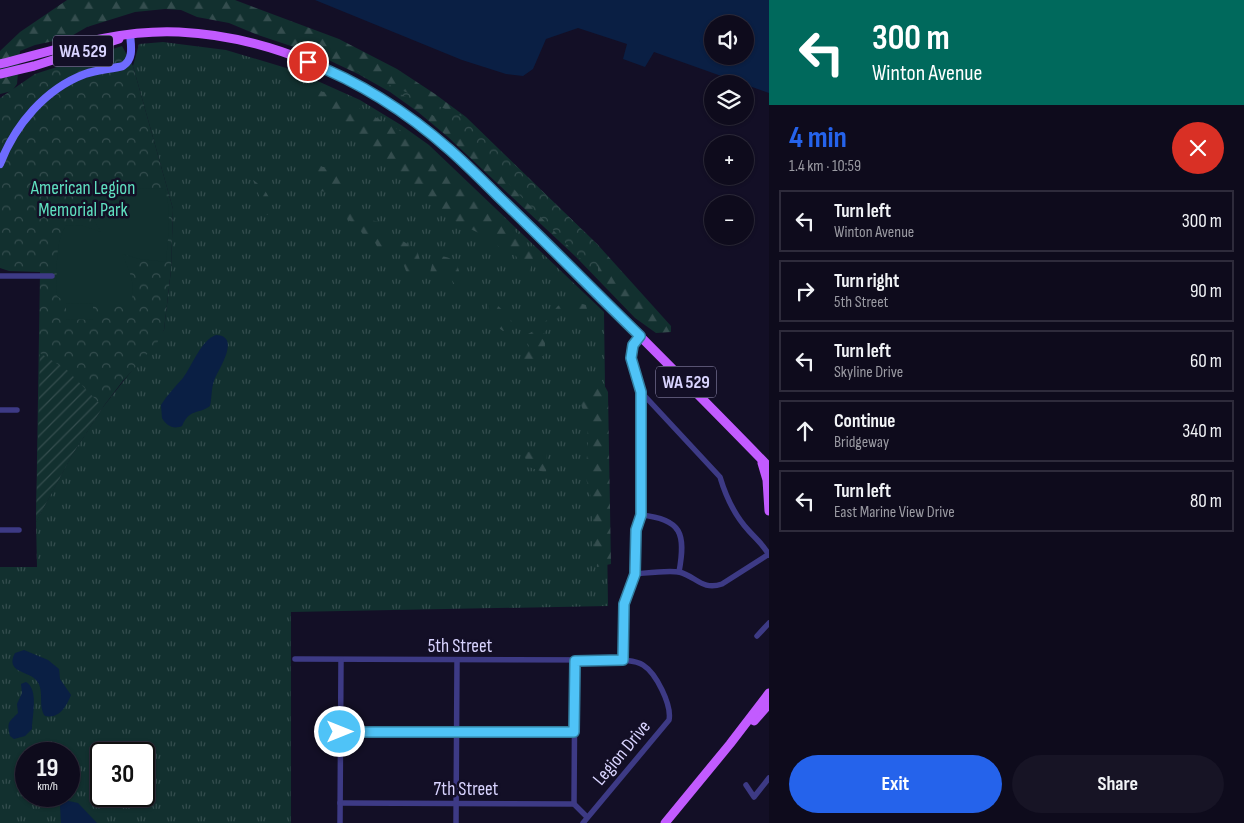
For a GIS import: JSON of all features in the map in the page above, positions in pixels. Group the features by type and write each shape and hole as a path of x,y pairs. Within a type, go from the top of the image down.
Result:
{"main road":[{"name":"WA 529","path":"0,64 102,37 179,32 227,38 290,55 327,69 359,85 396,108 451,151 611,307 769,467"},
{"name":"WA 529","path":"0,74 34,66 111,42 130,34"},
{"path":"0,164 18,129 32,111 53,91 67,82 87,74 123,66 128,63 131,59 130,34"},
{"path":"760,458 767,480 769,510"},
{"path":"769,501 769,510"},
{"path":"665,823 769,693"},
{"path":"730,744 769,706"}],"street":[{"path":"0,276 52,276"},
{"path":"623,660 624,604 635,574 636,530 641,515 641,392 631,358 633,345 640,336"},
{"path":"635,574 679,572 706,585 715,586 722,584 769,555 763,544 750,532 732,509 720,477 641,392"},
{"path":"0,410 17,410"},
{"path":"641,515 664,518 678,529 681,538 679,572"},
{"path":"0,530 19,530"},
{"path":"757,636 769,623"},
{"name":"5th Street","path":"295,659 457,661 623,660"},
{"path":"340,823 341,660"},
{"name":"Legion Drive","path":"583,823 669,720 668,704 651,672 642,664 623,660"},
{"path":"456,823 457,661"},
{"path":"575,661 574,804 587,816"},
{"path":"340,732 574,732"},
{"path":"746,786 754,797 769,778"},
{"name":"7th Street","path":"340,803 574,804"}],"green space":[{"path":"67,0 235,0 339,39 397,69 466,117 598,245 671,326 671,332 656,333 635,318 576,257 448,137 390,92 318,55 229,23 197,17 181,10 165,9 135,12 87,27 68,38 35,45 20,51 17,84 12,91 0,94 0,51 20,32"},
{"path":"163,42 226,50 293,70 360,100 429,145 604,312 608,606 291,612 291,823 0,823 0,567 37,567 36,522 72,455 103,407 164,330 171,270 173,209 133,66 139,44"},
{"name":"American Legion Memorial Park","path":"122,46 133,66 173,209 171,270 164,330 157,343 122,382 103,407 72,455 36,522 40,272 9,271 0,268 0,98 35,74"},
{"path":"355,70 466,118 598,245 598,277 492,166 454,131 412,100"},
{"path":"312,91 326,92 344,100 404,133 434,155 503,216 534,254 529,273 527,275 516,256 503,250 487,237 456,222 380,156 334,123 309,102"},
{"path":"315,166 324,167 345,176 347,183 339,193 319,191 311,176"},
{"path":"253,180 261,186 269,198 271,213 264,216 260,198"},
{"path":"89,188 165,189 169,216 166,262 140,259 122,254 132,283 133,295 131,301 64,301 57,296 58,251 66,225 83,226 101,232 88,205"},
{"path":"340,206 370,220 380,222 387,234 398,238 417,250 422,267 417,268 414,282 406,271 399,252 378,248 374,241 364,235 358,225 348,220"},
{"path":"438,256 450,258 456,264 462,284 458,287 445,273 439,279 431,279 430,273 433,260"},
{"path":"491,299 510,318 512,322 509,324 510,329 503,331 493,322 488,307 488,302"},
{"path":"563,302 576,302 586,305 588,314 582,319 568,311 562,313 542,338 545,342 545,354 532,364 526,366 521,360 530,349 528,344 519,339 541,325"},
{"path":"66,303 93,304 93,320 66,319"},
{"path":"40,353 67,370 103,407 72,455 36,522"},
{"path":"601,379 608,392 611,564 597,567 594,545 594,508 585,475 588,446 587,421 579,399 590,385"},
{"path":"541,449 547,453 546,473 529,467 523,453"}],"water":[{"path":"315,0 769,0 769,93 754,88 754,75 719,75 654,52 645,67 623,59 627,44 578,28 546,39 533,69 523,76 506,74 462,60"},
{"path":"216,335 224,337 228,347 213,384 210,406 191,414 182,426 170,426 162,418 161,405 168,394 183,378 201,348"},
{"path":"24,650 48,660 59,669 60,679 71,695 64,708 54,716 45,716 40,687 35,679 18,670 13,664 15,653"},
{"path":"26,682 30,686 34,697 32,729 25,736 14,739 10,736 9,725 10,721 18,713 17,704 22,693 21,684"},
{"path":"80,805 97,823 61,823 60,807 80,807"}],"route":[{"path":"308,62 359,85 396,108 426,130 451,151 544,240 640,336 633,345 631,358 641,392 641,515 636,530 635,574 624,604 623,660 575,661 574,732 340,732"}]}
